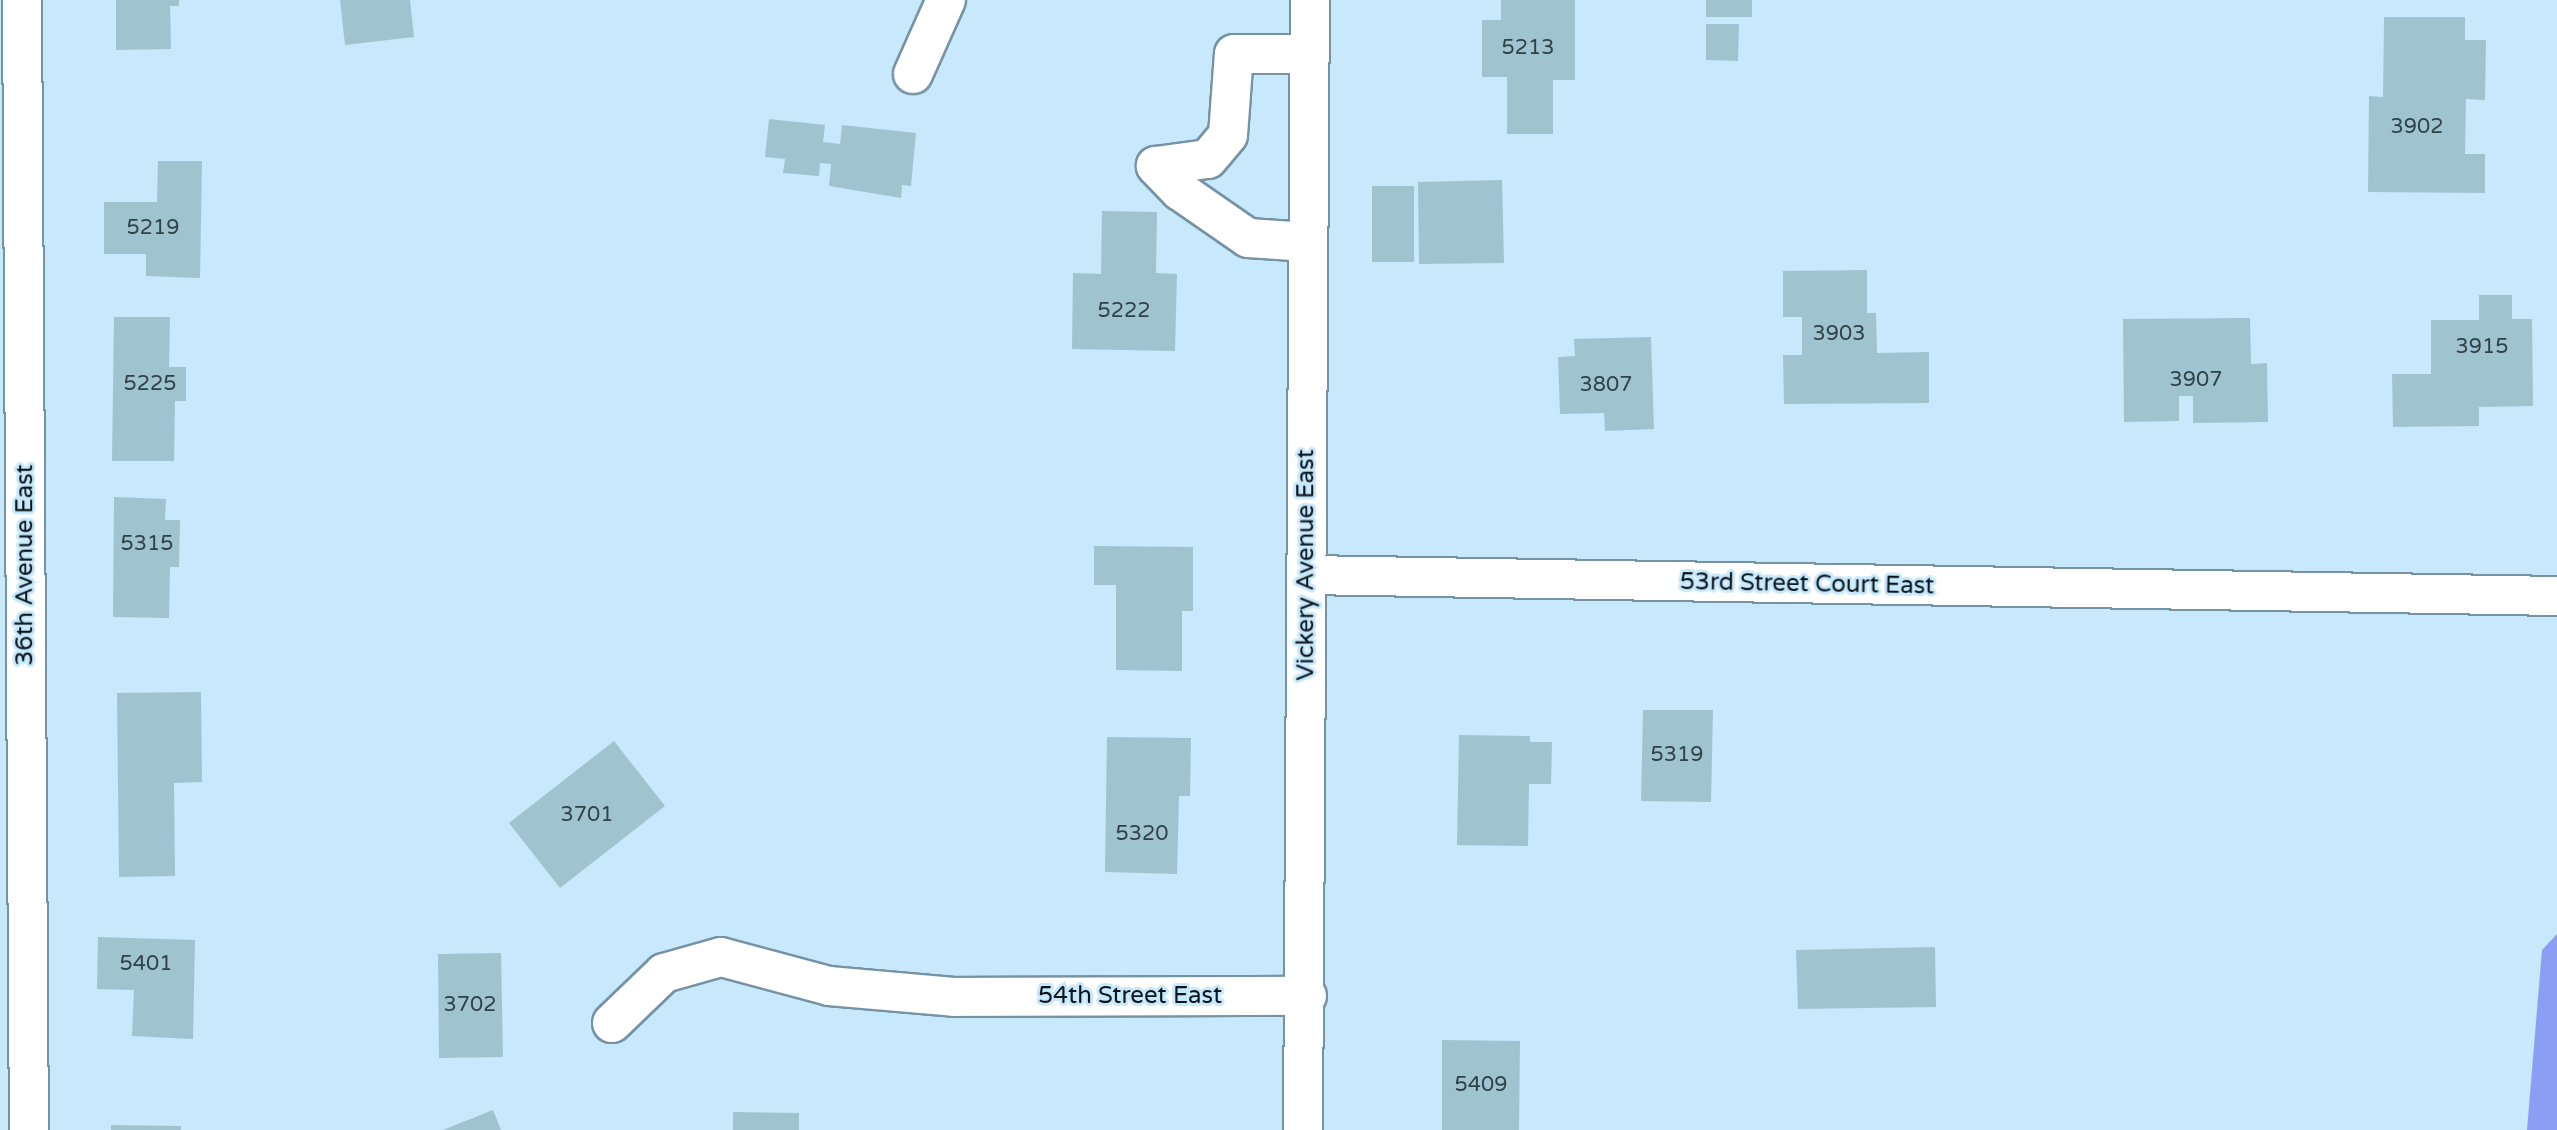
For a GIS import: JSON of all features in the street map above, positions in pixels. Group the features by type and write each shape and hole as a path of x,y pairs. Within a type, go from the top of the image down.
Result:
{"street":[{"name":"36th Avenue East","path":"22,0 12,301 29,1130"},
{"path":"913,74 946,0"},
{"name":"Vickery Avenue East","path":"1303,1130 1307,996 1306,575 1310,0"},
{"path":"1308,242 1248,238 1180,191 1156,166 1208,159 1228,135 1234,54 1309,54"},
{"name":"53rd Street Court East","path":"1306,575 2557,596"},
{"name":"54th Street East","path":"612,1023 664,973 721,957 829,986 954,997 1307,996"}],"shaded area":[{"path":"2557,934 2557,1130 2527,1130 2542,950"}],"building":[{"path":"116,0 179,0 179,6 170,6 171,49 116,50"},
{"path":"340,0 410,0 414,37 345,45"},
{"path":"1501,0 1575,0 1575,80 1553,80 1553,134 1507,134 1507,77 1482,77 1482,20 1501,20"},
{"path":"1706,0 1752,0 1752,17 1706,17"},
{"path":"2384,17 2465,17 2465,40 2486,40 2485,100 2466,99 2465,154 2485,154 2485,193 2368,192 2369,96 2383,97"},
{"path":"1706,24 1739,24 1738,61 1706,60"},
{"path":"769,119 825,125 823,142 840,144 842,125 916,133 911,186 902,185 901,198 829,186 831,164 820,163 819,176 783,173 785,159 765,157"},
{"path":"158,161 202,161 200,278 146,276 146,254 104,254 104,202 157,202"},
{"path":"1502,180 1504,263 1419,264 1418,182"},
{"path":"1372,186 1414,186 1414,262 1372,262"},
{"path":"1102,211 1157,212 1156,273 1177,274 1175,351 1072,349 1073,273 1101,274"},
{"path":"1867,270 1867,313 1876,313 1877,353 1929,352 1929,403 1784,404 1783,355 1802,355 1802,317 1783,317 1783,271"},
{"path":"2479,295 2512,295 2512,319 2532,319 2533,406 2479,407 2479,426 2393,427 2392,374 2431,374 2431,320 2479,320"},
{"path":"114,317 170,317 169,367 186,367 186,401 175,401 174,461 112,461"},
{"path":"2250,318 2251,364 2267,363 2268,422 2193,423 2193,396 2179,396 2179,421 2124,422 2123,319"},
{"path":"1651,337 1654,429 1605,431 1604,413 1560,414 1558,357 1575,356 1574,339"},
{"path":"114,497 166,499 165,520 180,520 179,567 170,567 169,618 113,617"},
{"path":"1094,546 1193,547 1193,611 1182,611 1182,671 1116,670 1116,585 1094,585"},
{"path":"201,692 202,782 174,783 175,876 119,877 117,693"},
{"path":"1643,710 1713,710 1711,802 1641,801"},
{"path":"1459,735 1530,736 1530,742 1552,742 1551,784 1529,784 1528,846 1457,845"},
{"path":"1107,737 1191,738 1190,796 1179,796 1177,874 1105,872"},
{"path":"614,741 665,806 560,888 509,823"},
{"path":"98,937 195,940 193,1039 132,1036 134,990 97,989"},
{"path":"1935,947 1936,1007 1798,1009 1796,950"},
{"path":"501,953 503,1057 439,1058 438,954"},
{"path":"1442,1040 1520,1041 1519,1130 1442,1130"},
{"path":"493,1110 501,1130 443,1130"},
{"path":"733,1112 799,1113 799,1130 733,1130"},
{"path":"111,1125 181,1126 181,1130 111,1130"}]}
